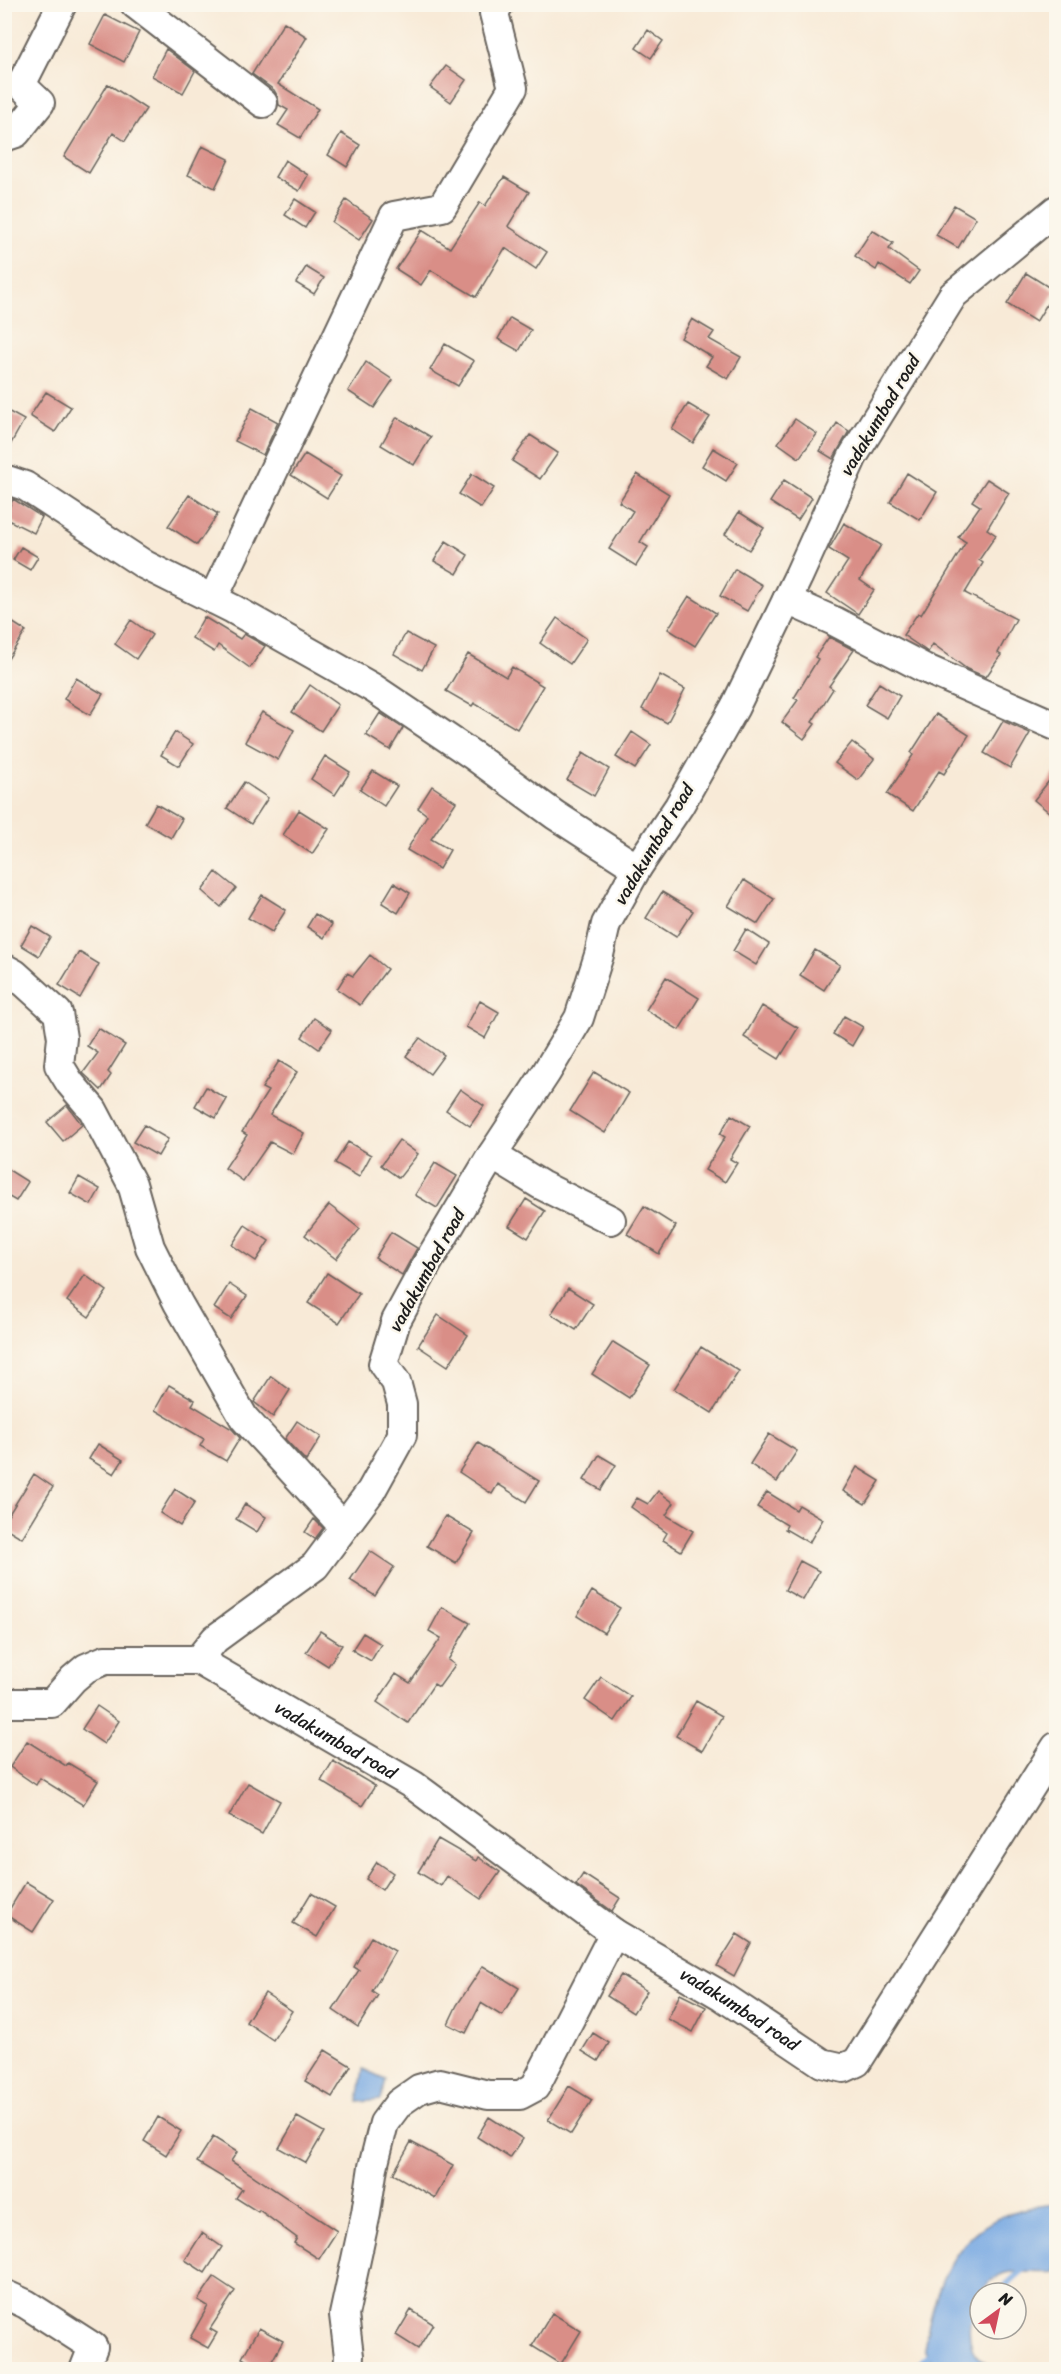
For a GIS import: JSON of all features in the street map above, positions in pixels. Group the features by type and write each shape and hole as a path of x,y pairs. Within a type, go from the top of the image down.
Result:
{"street":[{"path":"4,137 16,133 40,103 21,85 62,4"},
{"path":"135,4 263,103"},
{"path":"213,599 394,216 442,207 513,88 494,13 499,4"},
{"name":"vadakumbad road","path":"1056,210 953,295 853,456 735,707 679,806 637,868 606,924 599,955 579,1018 492,1155 428,1262 396,1321 383,1364 396,1382 402,1404 402,1435 371,1491 315,1566 215,1639 198,1660 413,1785 614,1933 722,1996 822,2063 844,2068 857,2061 1056,1747"},
{"path":"4,479 25,486 145,565 213,599 373,688 474,756 555,815 637,868"},
{"path":"787,600 834,621 924,668 1056,726"},
{"path":"4,968 15,974 58,1013 62,1038 59,1065 70,1083 93,1110 103,1128 132,1184 150,1247 178,1303 244,1418 343,1526"},
{"path":"492,1155 541,1185 611,1220"},
{"path":"4,1703 52,1703 86,1668 105,1660 198,1660"},
{"path":"348,2370 349,2356 344,2315 384,2123 399,2103 419,2089 440,2083 488,2095 520,2096 535,2087 614,1933"},
{"path":"4,2295 26,2304 93,2347 84,2370"}],"water":[{"path":"363,2069 385,2079 381,2100 358,2102"},
{"path":"1056,2204 1056,2272 1005,2273 992,2281 968,2281 968,2341 970,2341 974,2353 993,2369 936,2369 924,2349 930,2319 948,2269 961,2248 978,2231 999,2218 1025,2209"}],"building":[{"path":"105,15 139,32 124,62 90,44"},
{"path":"284,22 307,37 278,84 318,109 300,138 278,125 288,110 279,105 274,90 252,74"},
{"path":"648,30 663,41 651,58 636,48"},
{"path":"166,49 195,71 183,93 152,76"},
{"path":"446,66 466,80 451,102 430,87"},
{"path":"108,84 146,109 125,141 113,133 89,173 64,157"},
{"path":"341,133 360,145 347,167 328,155"},
{"path":"202,146 229,159 215,188 188,175"},
{"path":"285,160 308,175 299,191 275,177"},
{"path":"504,177 529,192 508,226 547,252 536,269 505,248 476,297 431,270 421,285 396,269 422,230 450,248 480,202 485,206"},
{"path":"295,199 315,212 305,228 285,215"},
{"path":"346,200 373,219 359,240 332,222"},
{"path":"954,205 976,218 958,248 936,235"},
{"path":"872,230 893,243 889,249 919,271 910,284 879,264 876,270 855,256"},
{"path":"306,267 324,278 314,294 296,283"},
{"path":"1026,273 1055,291 1036,322 1007,304"},
{"path":"510,318 531,330 519,351 498,339"},
{"path":"692,319 714,332 709,339 741,357 728,379 706,366 712,357 681,338"},
{"path":"445,344 474,361 458,386 430,370"},
{"path":"366,362 393,380 374,408 348,391"},
{"path":"46,392 71,407 55,432 30,416"},
{"path":"688,404 710,417 693,443 672,429"},
{"path":"252,408 278,422 263,455 235,441"},
{"path":"4,409 24,420 4,456"},
{"path":"397,417 431,437 414,465 381,445"},
{"path":"795,419 817,434 799,458 778,443"},
{"path":"837,423 849,431 833,459 820,451"},
{"path":"530,435 558,453 540,479 512,461"},
{"path":"713,448 738,463 726,481 702,466"},
{"path":"305,454 341,476 327,498 291,475"},
{"path":"907,473 937,492 920,520 890,502"},
{"path":"472,474 494,488 481,508 459,494"},
{"path":"637,474 669,494 640,542 648,547 636,566 609,549 633,511 619,502"},
{"path":"987,479 1009,493 987,529 996,535 979,560 983,563 965,593 1016,619 998,653 1001,655 986,677 967,669 933,644 928,652 903,635 918,613 921,615 966,542 958,537 980,506 972,501"},
{"path":"784,480 812,498 798,520 770,502"},
{"path":"189,495 218,514 197,545 168,526"},
{"path":"13,499 42,517 34,533 4,518"},
{"path":"739,512 764,528 749,550 725,534"},
{"path":"844,523 881,545 860,580 874,590 858,614 827,593 848,561 829,549"},
{"path":"446,541 468,555 457,574 434,561"},
{"path":"21,547 38,557 30,570 13,560"},
{"path":"735,569 762,585 747,611 720,596"},
{"path":"689,596 716,613 695,646 668,629"},
{"path":"4,617 26,631 4,665"},
{"path":"204,617 240,639 244,634 265,646 250,668 218,645 214,652 192,638"},
{"path":"557,618 587,639 570,664 540,643"},
{"path":"131,620 152,635 136,659 115,644"},
{"path":"406,633 434,648 422,670 394,654"},
{"path":"829,637 854,650 829,686 833,689 812,722 815,724 804,739 782,722 798,700 794,698 818,659 815,657"},
{"path":"468,654 506,677 512,667 543,686 517,729 474,703 472,706 446,691"},
{"path":"660,675 685,689 667,723 642,709"},
{"path":"76,678 103,694 90,715 64,699"},
{"path":"879,683 900,696 887,718 865,705"},
{"path":"310,685 338,705 321,731 292,712"},
{"path":"262,712 294,730 278,760 245,742"},
{"path":"380,713 403,728 390,750 366,735"},
{"path":"936,714 969,735 944,774 939,771 913,811 887,794 913,755 911,753"},
{"path":"1003,721 1030,733 1010,768 984,753"},
{"path":"175,732 193,744 179,766 161,755"},
{"path":"632,732 651,745 635,769 616,757"},
{"path":"852,742 874,759 858,780 835,763"},
{"path":"583,753 609,769 594,796 567,780"},
{"path":"325,756 350,772 335,795 311,779"},
{"path":"373,771 397,786 384,806 360,790"},
{"path":"1056,772 1056,818 1034,800"},
{"path":"244,782 268,798 251,824 227,808"},
{"path":"432,786 456,802 431,839 450,850 439,869 407,850 427,815 418,808"},
{"path":"156,804 182,819 171,838 145,823"},
{"path":"299,810 329,829 312,854 283,835"},
{"path":"216,872 236,888 221,907 202,891"},
{"path":"744,880 774,899 758,924 728,906"},
{"path":"394,883 410,893 398,913 382,903"},
{"path":"662,892 693,911 676,937 646,918"},
{"path":"262,895 286,910 272,932 248,918"},
{"path":"315,914 332,924 324,938 307,927"},
{"path":"32,926 50,937 39,956 21,945"},
{"path":"746,929 769,944 756,965 733,951"},
{"path":"815,950 840,965 824,990 800,975"},
{"path":"79,952 99,964 80,998 59,985"},
{"path":"370,955 387,969 360,1005 337,989 347,973 353,976"},
{"path":"666,977 699,998 679,1030 646,1010"},
{"path":"480,1001 499,1012 485,1038 466,1027"},
{"path":"762,1006 798,1028 779,1059 744,1037"},
{"path":"844,1016 863,1027 852,1046 833,1034"},
{"path":"314,1018 332,1030 319,1049 302,1037"},
{"path":"98,1028 125,1045 108,1072 111,1075 101,1090 83,1073 98,1053 87,1046"},
{"path":"420,1038 444,1055 430,1074 406,1056"},
{"path":"279,1061 297,1072 270,1115 304,1133 293,1154 270,1142 243,1181 225,1168 247,1135 242,1132 268,1091 262,1088"},
{"path":"594,1072 629,1093 605,1133 570,1111"},
{"path":"206,1087 227,1099 216,1118 195,1106"},
{"path":"460,1089 484,1106 470,1126 446,1110"},
{"path":"67,1105 82,1125 63,1141 47,1122"},
{"path":"731,1115 750,1126 730,1159 737,1163 725,1182 705,1170 725,1137 720,1134"},
{"path":"144,1125 168,1139 158,1156 133,1142"},
{"path":"399,1140 418,1154 399,1178 381,1165"},
{"path":"348,1142 371,1155 359,1177 335,1163"},
{"path":"435,1163 457,1176 437,1208 415,1195"},
{"path":"4,1167 28,1182 16,1201 4,1194"},
{"path":"79,1177 100,1189 91,1205 70,1193"},
{"path":"526,1199 545,1211 528,1238 509,1226"},
{"path":"329,1205 360,1229 336,1259 305,1235"},
{"path":"644,1206 676,1226 659,1254 627,1234"},
{"path":"245,1225 269,1241 256,1261 232,1245"},
{"path":"391,1232 417,1248 402,1275 375,1258"},
{"path":"327,1273 359,1294 339,1323 308,1303"},
{"path":"85,1275 107,1291 89,1317 67,1301"},
{"path":"229,1284 247,1296 231,1319 214,1308"},
{"path":"568,1288 593,1304 576,1330 551,1314"},
{"path":"438,1315 468,1335 448,1366 418,1346"},
{"path":"613,1342 650,1365 629,1398 592,1374"},
{"path":"701,1347 739,1371 712,1413 674,1389"},
{"path":"271,1376 290,1390 273,1417 254,1402"},
{"path":"169,1385 195,1400 192,1405 232,1429 240,1438 226,1461 200,1446 204,1439 155,1410"},
{"path":"297,1421 321,1437 306,1461 285,1439"},
{"path":"769,1434 797,1451 777,1482 750,1464"},
{"path":"478,1443 539,1481 526,1502 498,1484 492,1494 459,1472"},
{"path":"98,1444 123,1460 114,1474 89,1459"},
{"path":"599,1455 616,1465 601,1490 584,1480"},
{"path":"857,1467 880,1481 865,1504 843,1491"},
{"path":"34,1474 53,1487 22,1538 4,1527 4,1522"},
{"path":"175,1489 195,1502 180,1526 160,1513"},
{"path":"658,1491 674,1503 666,1515 693,1531 681,1551 663,1540 667,1533 631,1507 637,1498 648,1504"},
{"path":"767,1492 796,1510 799,1505 823,1519 809,1543 785,1529 787,1525 757,1507"},
{"path":"245,1504 266,1517 257,1532 236,1519"},
{"path":"445,1516 474,1533 456,1563 427,1546"},
{"path":"314,1519 323,1528 315,1539 305,1532"},
{"path":"370,1551 394,1567 375,1596 350,1580"},
{"path":"800,1561 819,1571 803,1600 785,1590"},
{"path":"592,1591 620,1608 604,1633 577,1616"},
{"path":"442,1607 470,1623 448,1660 455,1665 439,1687 434,1684 408,1723 377,1702 396,1674 410,1683 441,1638 429,1631"},
{"path":"320,1631 342,1645 328,1666 306,1652"},
{"path":"363,1633 381,1644 371,1661 352,1650"},
{"path":"601,1677 631,1697 615,1721 585,1700"},
{"path":"696,1701 722,1716 702,1751 676,1736"},
{"path":"97,1706 119,1721 104,1744 82,1729"},
{"path":"27,1741 66,1766 68,1763 98,1781 83,1805 40,1778 36,1785 10,1767"},
{"path":"333,1761 375,1786 362,1806 321,1781"},
{"path":"248,1783 280,1801 262,1834 229,1816"},
{"path":"438,1839 476,1861 478,1857 500,1872 481,1899 447,1876 441,1886 418,1872"},
{"path":"377,1862 393,1873 382,1890 366,1879"},
{"path":"583,1874 620,1898 612,1911 576,1885"},
{"path":"26,1882 54,1899 33,1932 6,1915"},
{"path":"311,1893 335,1907 317,1937 293,1923"},
{"path":"737,1934 751,1943 734,1976 717,1966"},
{"path":"371,1937 395,1951 372,1991 378,1995 358,2027 333,2010 359,1970 354,1967"},
{"path":"483,1966 519,1988 502,2016 481,2003 466,2033 448,2024 457,2005"},
{"path":"621,1975 647,1991 633,2013 607,1996"},
{"path":"265,1993 292,2011 273,2040 246,2022"},
{"path":"680,1994 706,2007 693,2032 668,2019"},
{"path":"593,2033 609,2043 598,2061 582,2051"},
{"path":"325,2050 351,2066 332,2097 305,2081"},
{"path":"569,2086 592,2100 571,2134 548,2120"},
{"path":"158,2117 181,2131 166,2155 144,2141"},
{"path":"297,2117 324,2132 306,2163 279,2148"},
{"path":"489,2117 523,2139 510,2158 477,2137"},
{"path":"213,2137 237,2152 231,2161 337,2231 319,2259 294,2243 297,2238 259,2210 258,2212 236,2198 242,2189 197,2162"},
{"path":"411,2142 453,2165 435,2198 393,2174"},
{"path":"202,2233 222,2247 205,2273 185,2260"},
{"path":"214,2277 235,2291 210,2329 217,2333 208,2348 190,2338 208,2306 198,2300"},
{"path":"411,2310 433,2324 418,2349 396,2335"},
{"path":"552,2313 581,2331 561,2364 532,2346"},
{"path":"259,2328 283,2341 267,2370 242,2358"}],"waterway":[{"path":"1011,2281 1023,2270"},
{"path":"913,2370 933,2351"}]}
